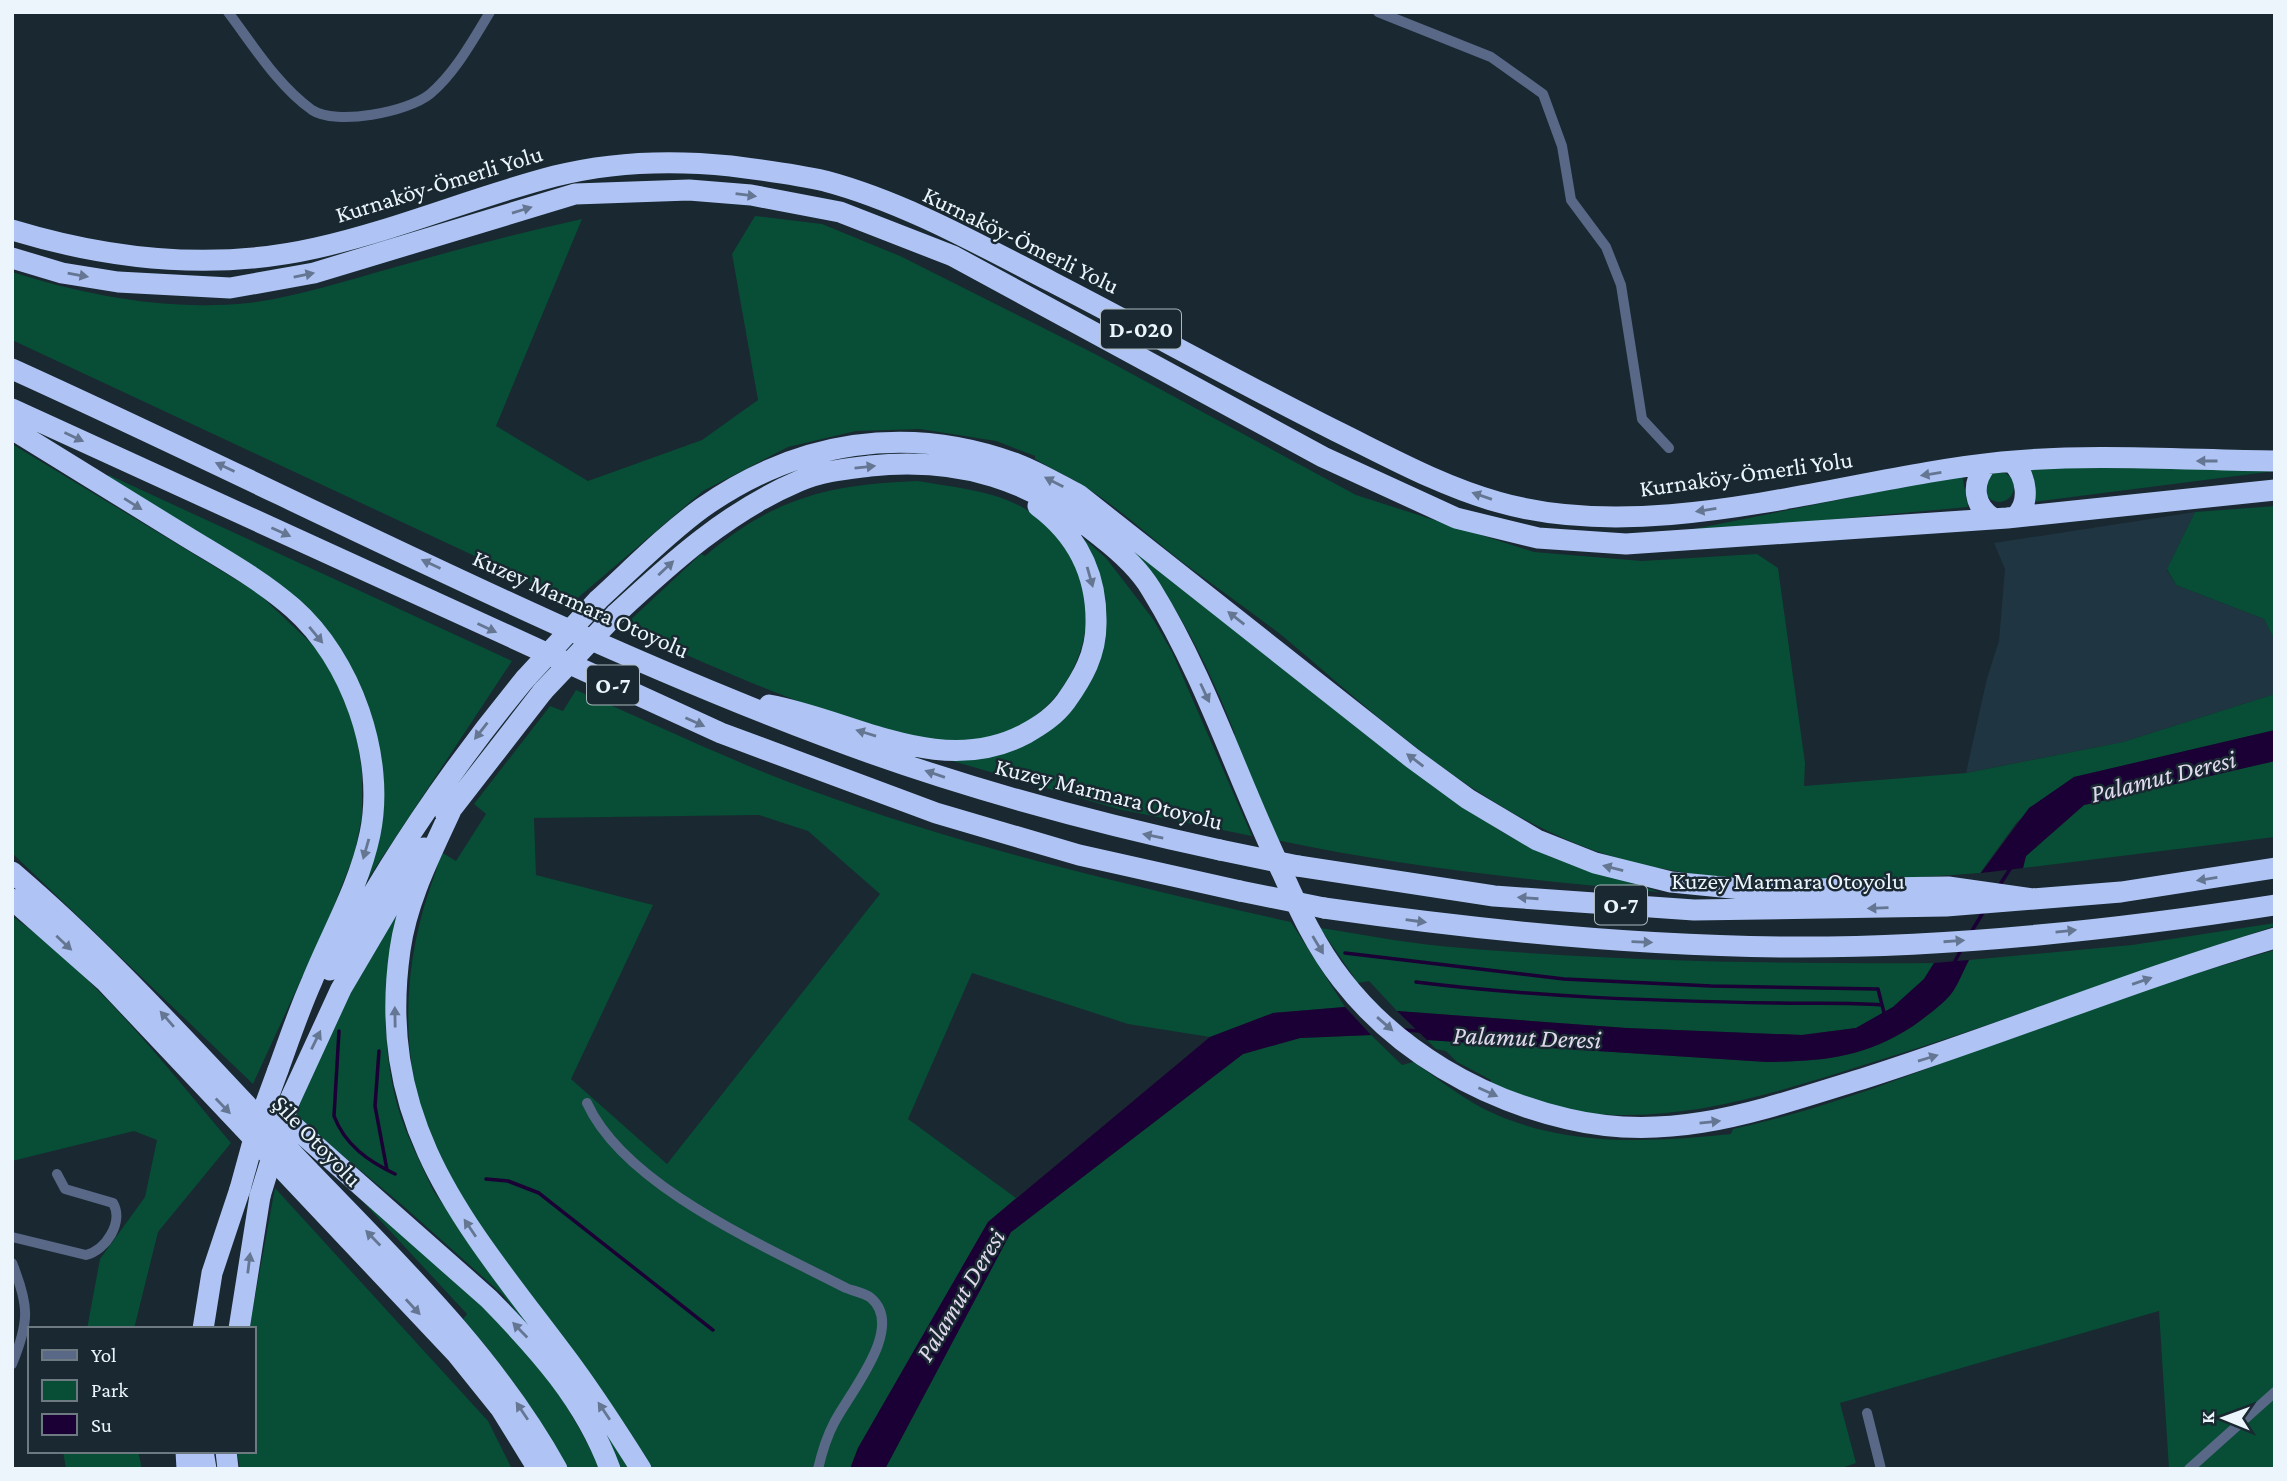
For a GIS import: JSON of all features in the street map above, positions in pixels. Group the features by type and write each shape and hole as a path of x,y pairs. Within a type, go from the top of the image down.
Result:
{"highway":[{"name":"Kurnaköy-Ömerli Yolu","path":"12,230 66,246 124,257 187,261 249,257 315,248 559,175 673,163 724,165 828,182 954,232 1239,383 1436,481 1498,502 1547,513 1580,516 1701,512 2012,462 2084,458 2275,461"},
{"name":"Kurnaköy-Ömerli Yolu","path":"12,258 62,273 118,282 230,288 314,273 575,194 690,190 751,195 840,212 953,256 1323,457 1456,518 1505,532 1570,543 1626,544 2004,518 2275,490"},
{"name":"Kuzey Marmara Otoyolu","path":"12,369 706,690 827,737 951,780 1074,816 1220,850 1298,866 1494,896 1694,910 1947,897 2034,898 2121,892 2275,868"},
{"name":"O-7","path":"12,409 721,733 948,816 1079,855 1240,891 1324,908 1466,928 1626,941 1789,947 1910,944 1998,938 2194,918 2275,905"},
{"path":"12,429 250,576 294,609 335,657 353,692 365,728 372,779 370,832 354,888 311,982 257,1127 239,1327"},
{"path":"278,1070 373,889 477,736 525,678 598,600 702,509 747,480 810,453 873,441 940,445 978,451 1019,465 1079,495 1412,758 1468,799 1537,840 1595,863 1685,883 1752,890 1947,897"},
{"path":"1986,465 1976,484 1976,495 1982,511 2004,518 2021,512 2025,494 2021,473 2012,462"},
{"path":"203,1327 212,1273 250,1193 313,1045 371,934 411,866 453,806 543,691 616,614 675,559 754,503 803,479 837,470 891,464 941,464 971,470 1042,495 1114,547 1147,582 1179,638 1212,707 1258,822 1308,928 1346,985 1380,1020 1428,1060 1513,1103 1567,1119 1610,1127 1718,1122 1937,1055 2119,989 2275,939"},
{"path":"706,690 800,710 866,734 920,747 961,752 1013,741 1042,724 1060,709 1083,675 1091,656 1096,615 1090,573 1073,539 1049,515 1022,496 971,470"},
{"path":"453,806 415,891 400,949 395,1028 404,1092 416,1131 449,1195 502,1274 587,1387 641,1469"},
{"name":"Şile Otoyolu","path":"12,873 100,949 453,1322 512,1396 557,1469"},
{"name":"Şile Otoyolu","path":"12,899 105,981 456,1353 501,1409 538,1469"},
{"path":"191,1047 243,1082 489,1299 546,1358 568,1388 610,1469"},
{"path":"214,1327 250,1193"},
{"path":"456,1353 511,1442 524,1469"}],"street":[{"path":"228,12 279,78 313,110 333,118 351,119 428,96 448,75 490,12"},
{"path":"1378,12 1491,57 1543,94 1562,145 1571,200 1606,247 1621,285 1643,419 1669,448"},
{"path":"587,1103 597,1125 620,1149 704,1214 846,1288 871,1297 883,1320 884,1328 878,1346 824,1443 818,1469"},
{"path":"12,1237 86,1255 102,1246 118,1222 119,1217 113,1203 65,1189 57,1174"},
{"path":"12,1263 27,1309 12,1364"},
{"path":"2189,1469 2275,1392"},
{"path":"1867,1413 1881,1469"}],"shaded area":[{"path":"2195,512 2167,570 2176,585 2264,619 2275,641 2275,694 2123,742 1966,773 1987,678 1999,641 2005,569 1994,543"}],"green space":[{"path":"755,216 822,224 900,256 1097,355 1356,495 1534,552 1642,561 1757,554 1778,568 1805,763 1804,786 1966,773 2123,742 2275,694 2275,730 2074,777 2017,822 1980,873 1808,881 1678,872 1586,848 1492,801 1406,740 1285,638 1099,496 1035,459 1035,456 996,441 920,429 856,431 788,447 703,491 573,602 12,340 12,272 69,288 128,300 188,305 248,303 303,293 487,242 582,219 496,426 588,481 702,440 758,400 732,254"},
{"path":"12,444 258,593 315,647 338,683 355,726 362,772 362,815 355,852 330,916 253,1084 12,853"},
{"path":"2028,467 2275,469 2275,471 2033,502"},
{"path":"1999,472 2010,476 2014,487 2010,498 1999,502 1988,498 1984,487 1988,476"},
{"path":"109,475 512,661 358,894 379,773 309,614 106,479"},
{"path":"1962,475 1968,507 1664,535"},
{"path":"918,481 981,492 1025,509 1038,518 1068,549 1080,572 1086,596 1086,622 1081,648 1072,672 1058,694 1040,712 998,738 991,741 958,743 917,738 872,726 824,711 731,674 659,643 660,638 626,624 701,554 705,556 730,536 779,508 830,491"},
{"path":"2275,506 2275,641 2264,619 2176,585 2167,569 2195,512"},
{"path":"1074,530 1106,558 1153,619 1172,652 1252,836 1118,809 942,758 1005,750 1097,656"},
{"path":"1129,545 1435,788 1504,833 1551,857 1659,892 1419,865 1276,840 1232,734 1235,734 1225,708 1202,659 1177,612"},
{"path":"576,690 751,767 869,811 1049,864 1291,922 1345,1007 1273,1013 1210,1037 1128,1024 972,973 908,1119 1016,1198 988,1222 858,1448 850,1469 653,1469 603,1394 481,1228 450,1179 433,1145 421,1111 409,1042 408,1008 416,939 441,852 456,861 486,814 474,804 550,706 563,711","holes":["759,815 808,831 880,894 667,1164 571,1079 653,905 536,875 534,818"]},
{"path":"2275,761 2275,837 2023,868 2026,856 2084,805"},
{"path":"401,896 388,975 386,1028 392,1081 406,1129 434,1192 599,1418 630,1469 618,1469 533,1333 502,1294 401,1204 296,1117 300,1104 298,1102 343,1005"},
{"path":"12,916 73,966 101,994 231,1143 158,1232 134,1327 87,1327 100,1259 145,1197 157,1140 134,1131 12,1161"},
{"path":"2275,923 2275,926 1918,1048 1774,1092 1679,1112 1614,1115 1551,1105 1491,1084 1491,1080 1457,1062 1446,1051 1436,1049 1427,1040 1767,1062 1825,1059 1878,1045 1913,1026 1951,994 1969,960 2132,945"},
{"path":"1320,928 1440,946 1563,955 1748,962 1934,963 1924,979 1893,1007 1856,1028 1802,1035 1626,1028 1397,1011 1369,981 1358,983"},
{"path":"2275,950 2275,1469 2169,1469 2159,1311 1840,1403 1856,1463 1839,1469 885,1469 1011,1232 1243,1054 1300,1038 1371,1035 1402,1065 1413,1062 1484,1109 1543,1130 1574,1136 1637,1140 1731,1134 1733,1129 1845,1098 2118,998"},
{"path":"275,1188 488,1421 512,1469 240,1469 237,1453 256,1453 256,1327 249,1327"},
{"path":"353,1191 469,1290 511,1333 559,1396 600,1469 568,1469 519,1391 463,1319 467,1314"},
{"path":"63,1453 138,1453 142,1469 66,1469"}],"water":[{"path":"2275,730 2275,761 2084,805 2026,856 2023,868 1981,873 2029,808 2074,777"},
{"path":"1969,960 1951,994 1913,1026 1878,1045 1825,1059 1767,1062 1427,1040 1397,1011 1626,1028 1802,1035 1856,1028 1893,1007 1924,979 1934,963"},
{"path":"1345,1007 1371,1035 1300,1038 1243,1054 1011,1232 885,1469 850,1469 858,1448 988,1222 1210,1037 1273,1013"}],"waterway":[{"name":"Palamut Deresi","path":"1999,886 2012,866"},
{"name":"Palamut Deresi","path":"1970,934 1984,911"},
{"name":"Palamut Deresi","path":"1953,965 1961,950"},
{"path":"1345,953 1564,979 1711,986 1878,989 1882,1005"},
{"path":"1416,982 1595,997 1882,1005 1885,1016"},
{"name":"Palamut Deresi","path":"1403,1030 1420,1031"},
{"path":"339,1031 334,1116 351,1144 376,1164 395,1174"},
{"path":"379,1051 375,1106 387,1170"},
{"path":"486,1179 508,1181 539,1193 713,1330"}]}
